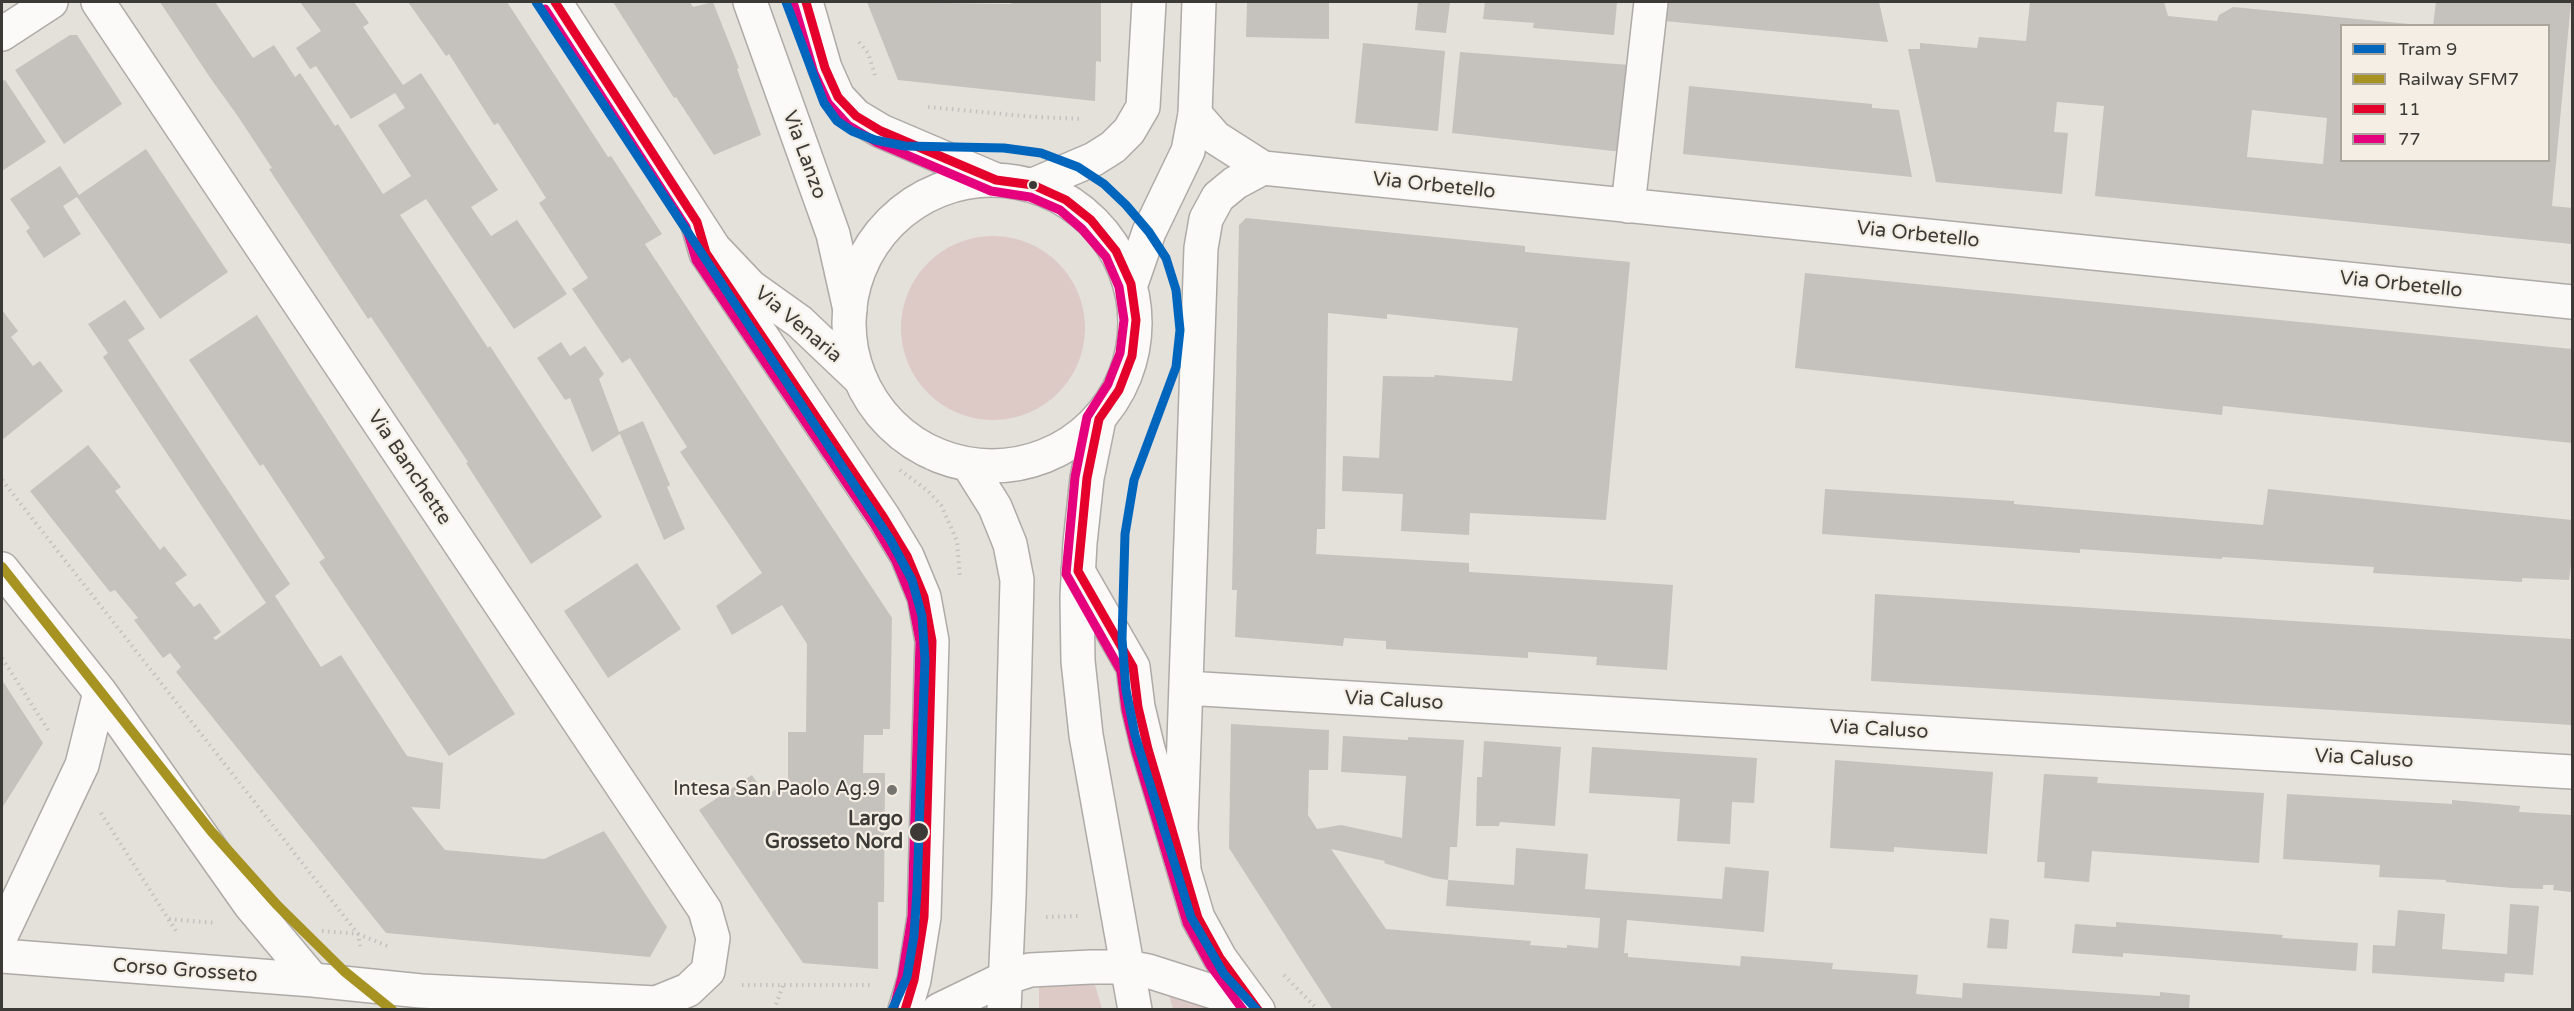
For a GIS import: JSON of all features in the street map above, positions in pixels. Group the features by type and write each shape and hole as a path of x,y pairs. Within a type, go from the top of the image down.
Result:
{"street":[{"path":"2,34 51,2"},
{"name":"Via Banchette","path":"98,2 705,910 713,939"},
{"name":"Via Venaria","path":"555,2 714,248 751,287 800,322 861,379"},
{"name":"Via Lanzo","path":"750,2 833,234 850,310"},
{"path":"806,2 825,68 838,97 856,116 881,131 996,180"},
{"path":"1033,185 1094,159 1113,147 1129,131 1143,107 1149,2"},
{"path":"1131,284 1149,232 1188,151 1195,114 1199,2"},
{"path":"1628,206 1650,2"},
{"name":"Via Orbetello","path":"1195,114 1216,138 1263,168 2572,302"},
{"path":"1184,869 1181,828 1201,248 1206,219 1218,197 1235,183 1263,168"},
{"path":"996,180 1033,185 1066,200 1091,220 1116,251 1131,284 1136,320 1132,356 1119,390 1099,419 1071,443 1039,459 1004,466 968,464 934,454 904,435 878,410 861,379 850,345 850,310 857,275 873,243 897,217 926,196 961,183 996,180"},
{"path":"697,222 706,253 884,518 907,556 924,597 932,641 924,917 916,970 905,1010"},
{"path":"1099,419 1087,478 1078,571 1078,661 1086,735 1135,1010"},
{"path":"968,464 995,507 1010,544 1017,580 1010,889 1004,994"},
{"path":"2,570 100,692 251,906 313,980"},
{"path":"1078,571 1133,667 1138,707 1148,749 1192,900 1206,936 1258,1010"},
{"name":"Via Caluso","path":"1186,688 2572,772"},
{"path":"2,934 82,765 100,692"},
{"name":"Corso Grosseto","path":"2,956 313,980 421,991 656,1003 688,990 708,971 713,939"},
{"path":"939,1010 1004,994 1030,970 1127,967 1148,971 1220,994 1240,1010"},
{"name":"Corso Grosseto","path":"368,986 402,1010"}],"path":[{"path":"855,37 868,53 876,80"},
{"path":"920,106 1035,117 1090,119"},
{"path":"2,480 358,934"},
{"path":"774,1010 783,986"}],"shaded area":[{"path":"993,236 1028,243 1058,263 1078,293 1085,328 1078,363 1058,393 1028,413 993,420 958,413 928,393 908,363 901,328 908,293 928,263 958,243"},
{"path":"1093,978 1102,1009 1039,1010 1039,979"},
{"path":"1169,995 1196,1000 1219,1009 1173,1009"}],"building":[{"path":"160,2 215,2 253,58 274,45 295,77 300,73 335,126 338,124 383,194 411,176 378,125 405,108 395,93 351,119 316,66 310,69 296,48 321,31 300,2 354,2 369,23 363,27 403,85 421,73 498,190 471,207 491,236 517,220 567,294 514,329 426,199 400,215 488,348 490,346 602,517 531,564 466,463 468,462 371,317 368,319 269,169 272,168"},
{"path":"408,2 507,2 608,157 611,156 662,234 645,244 892,618 890,729 883,729 883,735 864,735 863,773 885,773 884,902 878,902 878,969 803,963 699,810 752,775 766,796 788,781 788,732 806,732 807,644 782,605 732,635 716,606 762,573 680,452 687,447 630,358 622,363 572,289 588,278 539,203 546,198 498,123 494,125 449,54 446,56"},
{"path":"613,2 690,2 693,7 713,2 739,68 737,69 761,135 714,155 676,97 674,98"},
{"path":"867,2 1011,4 1011,2 1101,2 1101,62 1096,61 1095,101 898,80"},
{"path":"1247,2 1329,2 1329,39 1246,37"},
{"path":"1418,2 1450,2 1446,33 1415,30"},
{"path":"1485,2 1617,2 1614,35 1533,28 1534,23 1483,19"},
{"path":"1662,2 1879,2 1888,42 1664,21"},
{"path":"2030,2 2164,2 2168,16 2217,21 2219,15 2233,7 2409,24 2340,24 2340,162 2550,162 2550,24 2433,24 2436,2 2571,2 2552,206 2572,208 2572,244 2095,196 2104,106 2057,102 2054,132 2068,133 2062,194 1936,182 1908,49 1920,49 1920,43 1977,48 1979,37 2026,41","holes":["2252,110 2327,118 2323,164 2247,157"]},
{"path":"70,35 77,35 122,104 64,144 15,70"},
{"path":"1363,43 1445,51 1438,131 1355,123"},
{"path":"1460,52 1629,65 1622,152 1452,133"},
{"path":"5,80 46,142 2,171 2,81"},
{"path":"1689,86 1872,104 1872,108 1899,110 1912,177 1683,154"},
{"path":"146,149 228,272 160,319 77,197 63,206 81,234 44,258 26,231 30,228 10,199 60,166 79,195"},
{"path":"1246,218 1525,246 1525,252 1630,262 1606,520 1470,513 1469,535 1401,531 1403,494 1342,491 1343,456 1379,458 1383,376 1434,377 1435,375 1512,381 1518,328 1387,314 1387,319 1328,313 1325,529 1317,529 1316,554 1469,563 1469,572 1673,585 1667,670 1596,665 1597,657 1528,652 1528,658 1386,649 1386,641 1344,638 1343,646 1235,637 1237,590 1232,590 1239,225"},
{"path":"1805,273 2572,349 2572,443 2223,406 2222,415 1795,368"},
{"path":"125,300 145,329 128,340 290,584 275,596 321,667 341,655 407,756 443,763 440,809 411,807 445,850 544,859 604,831 667,927 650,957 386,933 176,672 181,667 170,653 163,658 134,620 138,618 115,590 110,592 30,491 88,445 121,487 115,491 160,550 164,546 187,575 175,583 194,607 200,603 221,632 213,638 216,640 266,603 103,357 108,353 88,324"},
{"path":"2,310 18,331 11,337 33,366 40,361 63,391 2,440"},
{"path":"257,315 515,714 449,756 319,562 325,558 263,464 260,466 189,360"},
{"path":"561,342 570,356 585,346 604,374 599,379 619,432 643,421 670,485 667,487 685,529 664,540 620,434 592,452 570,398 565,400 537,358"},
{"path":"1825,489 2014,501 2014,504 2263,525 2268,489 2572,520 2572,557 2569,580 2522,578 2522,582 2373,573 2374,567 2080,549 2080,553 1822,534"},
{"path":"637,563 681,629 608,678 564,611"},
{"path":"1875,594 2572,639 2572,725 1871,681"},
{"path":"2,680 43,743 2,808"},
{"path":"1231,724 1329,730 1328,770 1309,770 1308,815 1317,829 1341,825 1402,838 1406,776 1341,772 1343,736 1408,740 1408,737 1464,740 1457,847 1450,847 1448,880 1514,885 1516,848 1588,854 1585,889 1722,899 1725,867 1769,871 1764,932 1627,920 1624,953 1628,953 1628,957 1740,966 1741,956 1833,963 1832,969 1918,975 1916,994 1962,998 1963,983 2160,996 2160,992 2190,995 2189,1010 1333,1010 1229,848","holes":["1331,849 1385,861 1384,863 1433,878 1448,880 1446,906 1600,918 1598,948 1530,945 1531,941 1386,929"]},
{"path":"1484,741 1561,747 1555,826 1500,822 1499,826 1476,826 1477,777 1482,777"},
{"path":"1592,747 1757,758 1754,803 1732,802 1730,844 1677,841 1680,799 1589,793"},
{"path":"1835,760 1993,772 1987,854 1894,847 1894,852 1830,848"},
{"path":"2044,774 2098,777 2097,783 2264,793 2259,863 2092,851 2089,882 2044,878 2045,862 2037,862"},
{"path":"2287,794 2452,804 2452,800 2520,806 2519,812 2572,815 2572,892 2553,890 2554,885 2543,885 2543,889 2512,888 2446,882 2446,880 2379,877 2380,865 2283,859"},
{"path":"2510,904 2539,906 2533,975 2505,973 2504,982 2372,973 2373,945 2395,946 2398,910 2445,914 2442,949 2507,954"},
{"path":"1990,918 2009,920 2007,949 1987,948"},
{"path":"2116,922 2358,943 2356,971 2123,953 2123,957 2072,953 2075,924 2116,927"}],"tram line":[{"name":"9","path":"536,2 890,539 912,580 922,616 925,660 917,890 914,936 907,977 892,1010"},
{"name":"9","path":"786,2 824,103 837,121 852,131 875,140 905,146 1004,148 1041,153 1078,167 1104,184 1126,205 1149,232 1166,258 1176,290 1180,330 1176,367 1134,480 1125,534 1122,639 1126,690 1135,735 1191,917 1224,974 1257,1010"}],"rail line":[{"name":"SFM7","path":"2,567 211,831 277,905 344,971 392,1010"}],"transit line":[{"name":"11","path":"555,2 697,222 706,253 884,518 907,556 924,597 932,641 924,917 914,980 905,1010"},
{"name":"11","path":"806,2 825,68 838,97 856,116 881,131 996,180 1033,185 1066,200 1091,220 1116,251 1131,284 1136,320 1132,356 1119,390 1099,419 1087,478 1078,571 1133,667 1138,707 1148,749 1198,918 1220,958 1258,1010"},
{"name":"77","path":"794,5 814,73 828,103 848,125 876,142 991,191 1030,197 1060,210 1082,229 1106,257 1119,287 1124,320 1120,353 1108,384 1087,417 1075,477 1066,574 1121,671 1126,710 1136,752 1187,923 1210,965 1243,1010"},
{"name":"77","path":"545,9 686,227 696,260 874,524 896,561 912,600 920,642 912,916 902,977 894,1007"}],"place":[{"name":"Intesa San Paolo Ag.9","path":"892,790"},
{"name":"Largo Grosseto Nord","path":"919,832"}]}
